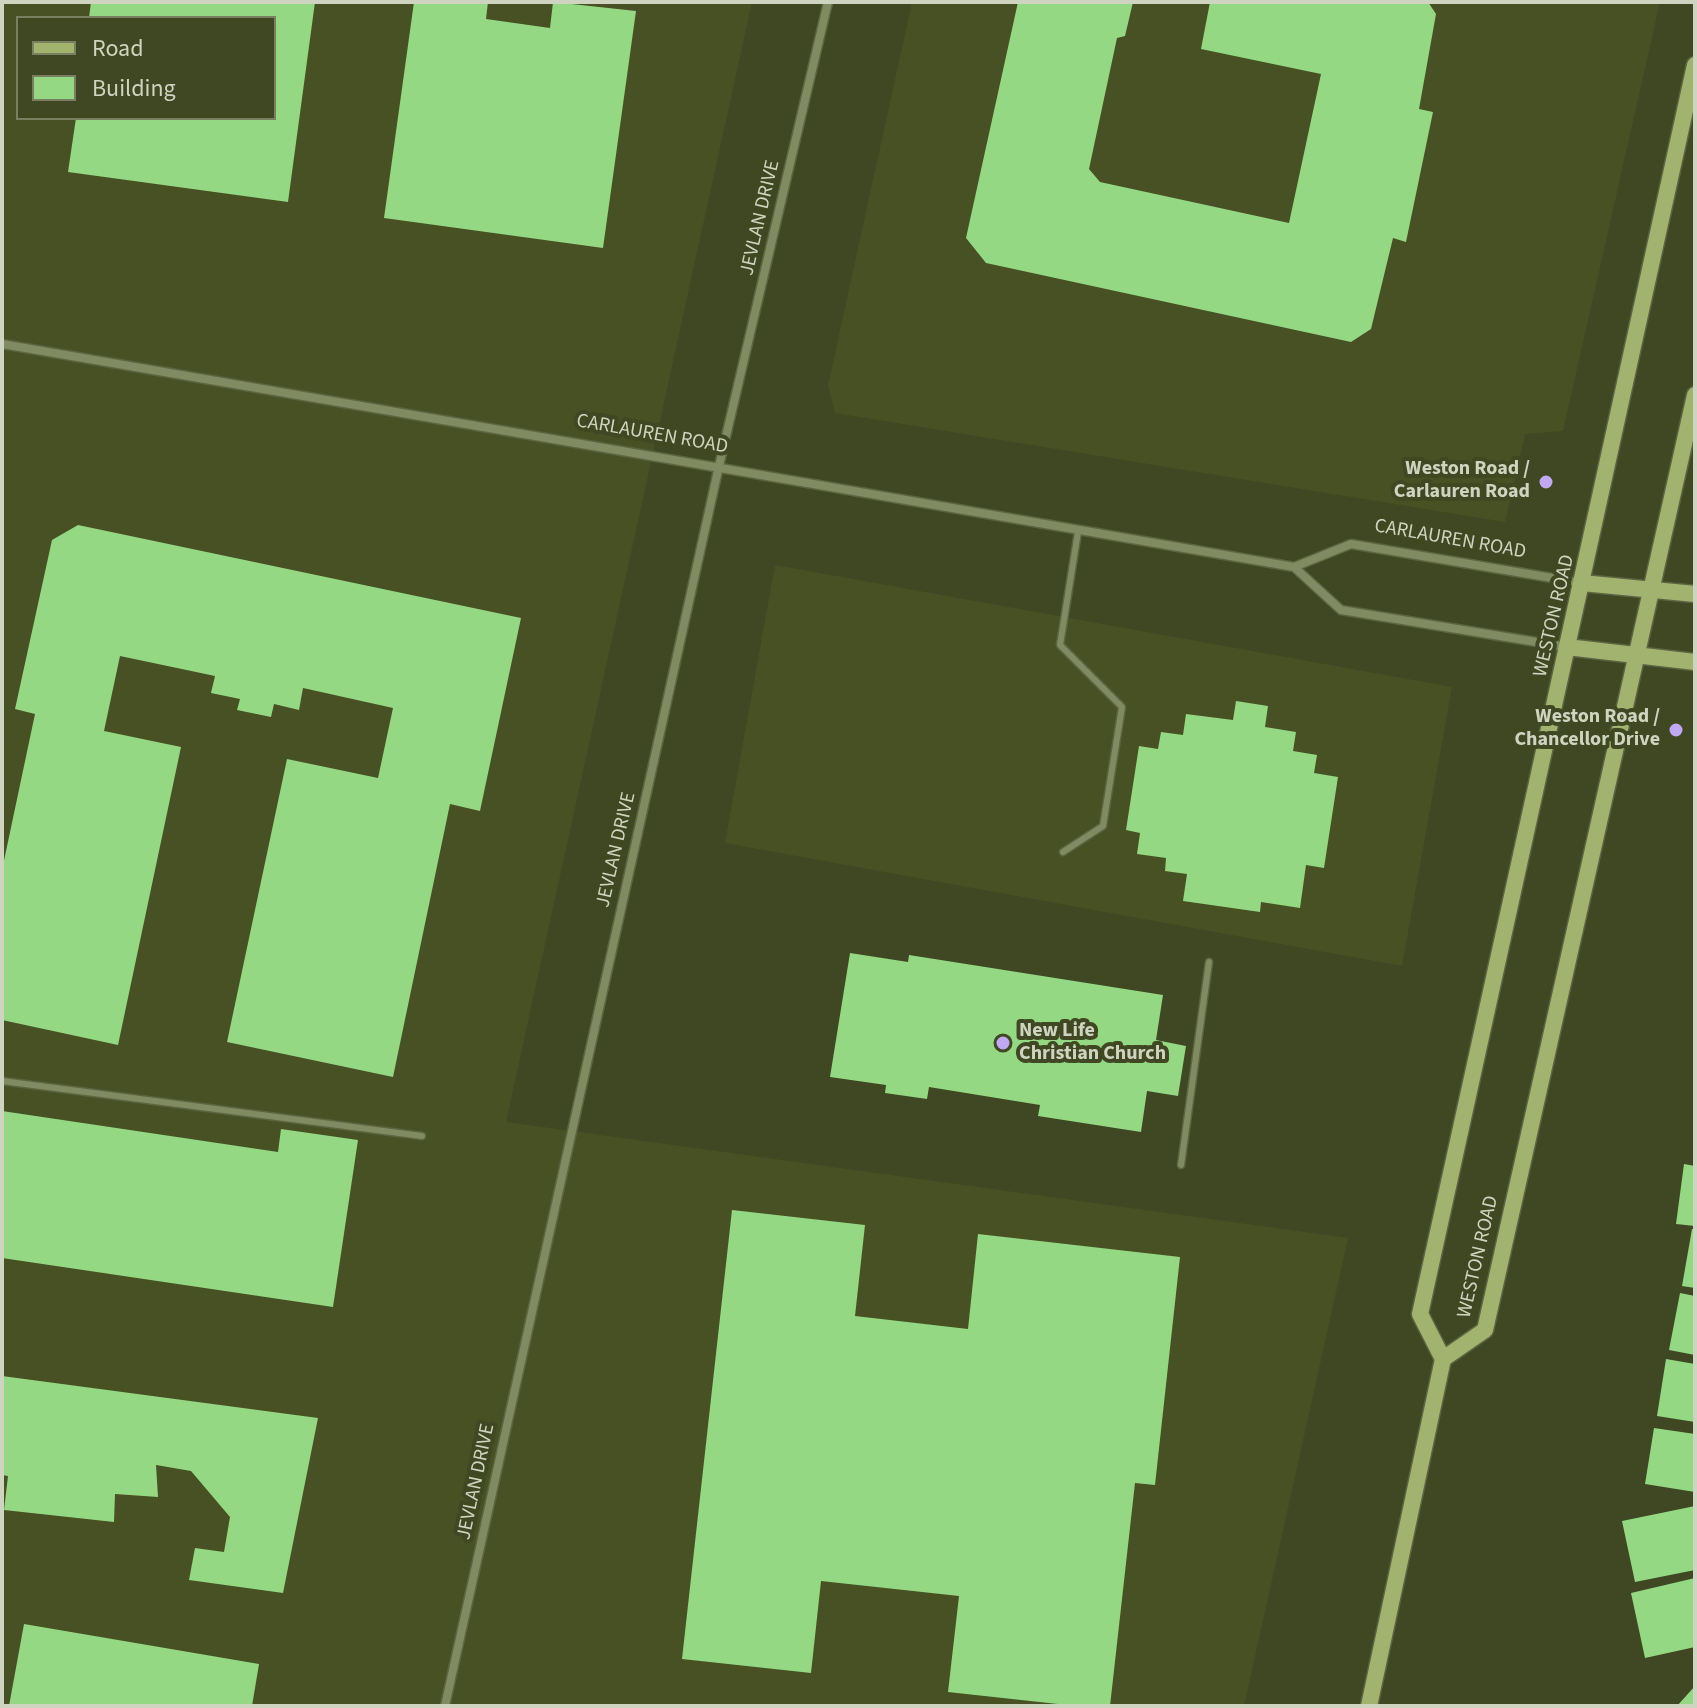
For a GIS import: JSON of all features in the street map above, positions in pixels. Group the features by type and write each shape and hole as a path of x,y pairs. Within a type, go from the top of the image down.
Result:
{"main road":[{"name":"WESTON ROAD","path":"1695,65 1420,1314 1443,1359 1485,1330 1695,395"},
{"name":"CARLAUREN ROAD","path":"1582,583 1695,594"},
{"path":"1567,647 1695,662"},
{"path":"1369,1706 1443,1359"}],"street":[{"name":"JEVLAN DRIVE","path":"445,1706 719,466 828,2"},
{"name":"CARLAUREN ROAD","path":"2,344 1294,567 1351,544 1582,583"},
{"path":"1294,567 1341,610 1567,647"}],"lane":[{"path":"1063,852 1103,826 1122,707 1060,645 1078,532"},
{"path":"1181,1165 1209,962"},
{"path":"2,1081 422,1136"}],"shaded area":[{"path":"2,2 752,2 506,1122 1348,1238 1244,1706 2,1706"},
{"path":"912,2 1660,2 1563,431 1525,434 1505,522 835,413 828,385"},
{"path":"775,565 1452,687 1402,966 725,843"}],"building":[{"path":"91,2 315,2 288,202 68,172 76,120 276,120 276,16 89,16"},
{"path":"414,2 488,2 486,19 550,28 553,2 636,11 603,248 384,218"},
{"path":"1018,2 1133,2 1125,36 1117,38 1089,169 1100,182 1289,223 1321,74 1201,49 1210,2 1428,2 1436,14 1419,109 1433,112 1406,242 1393,238 1371,329 1351,342 986,263 966,238"},
{"path":"78,525 521,618 480,811 450,804 393,1077 227,1042 287,759 378,778 393,708 303,688 299,710 274,704 271,717 237,710 240,699 211,693 215,676 120,656 104,731 181,747 118,1045 2,1020 2,870 35,714 15,709 52,540"},
{"path":"1236,701 1268,706 1265,727 1296,732 1293,751 1317,755 1314,773 1338,777 1324,868 1306,865 1300,908 1261,902 1260,912 1183,901 1187,874 1165,871 1166,858 1137,854 1140,833 1126,830 1139,746 1158,749 1161,732 1183,735 1186,714 1233,720"},
{"name":"New Life Christian Church","path":"850,953 908,962 909,955 1163,995 1156,1040 1186,1046 1178,1096 1147,1091 1141,1132 1038,1116 1040,1105 929,1087 927,1099 885,1093 886,1085 830,1077"},
{"path":"2,1111 278,1152 281,1129 358,1140 333,1307 2,1258"},
{"path":"1684,1164 1695,1166 1695,1226 1676,1224"},
{"path":"732,1210 865,1225 855,1316 968,1329 978,1234 1180,1257 1155,1485 1135,1483 1110,1706 1076,1706 948,1692 959,1596 821,1581 811,1673 682,1659"},
{"path":"1692,1229 1695,1230 1695,1288 1682,1286"},
{"path":"1680,1293 1695,1296 1695,1355 1669,1350"},
{"path":"1666,1359 1695,1364 1695,1422 1657,1416"},
{"path":"2,1376 318,1418 283,1593 189,1580 195,1548 224,1552 230,1517 191,1471 156,1465 158,1497 115,1494 114,1522 4,1510 8,1476 2,1475"},
{"path":"1654,1428 1695,1434 1695,1492 1645,1484"},
{"path":"1695,1506 1695,1570 1635,1582 1622,1521"},
{"path":"1695,1578 1695,1647 1645,1658 1631,1593"},
{"path":"24,1624 259,1664 252,1706 9,1706"},
{"path":"1695,1686 1695,1706 1677,1706"}],"place":[{"name":"Weston Road / Carlauren Road","path":"1546,482"},
{"name":"Weston Road / Chancellor Drive","path":"1676,730"},
{"name":"New Life Christian Church","path":"1003,1043"}]}
